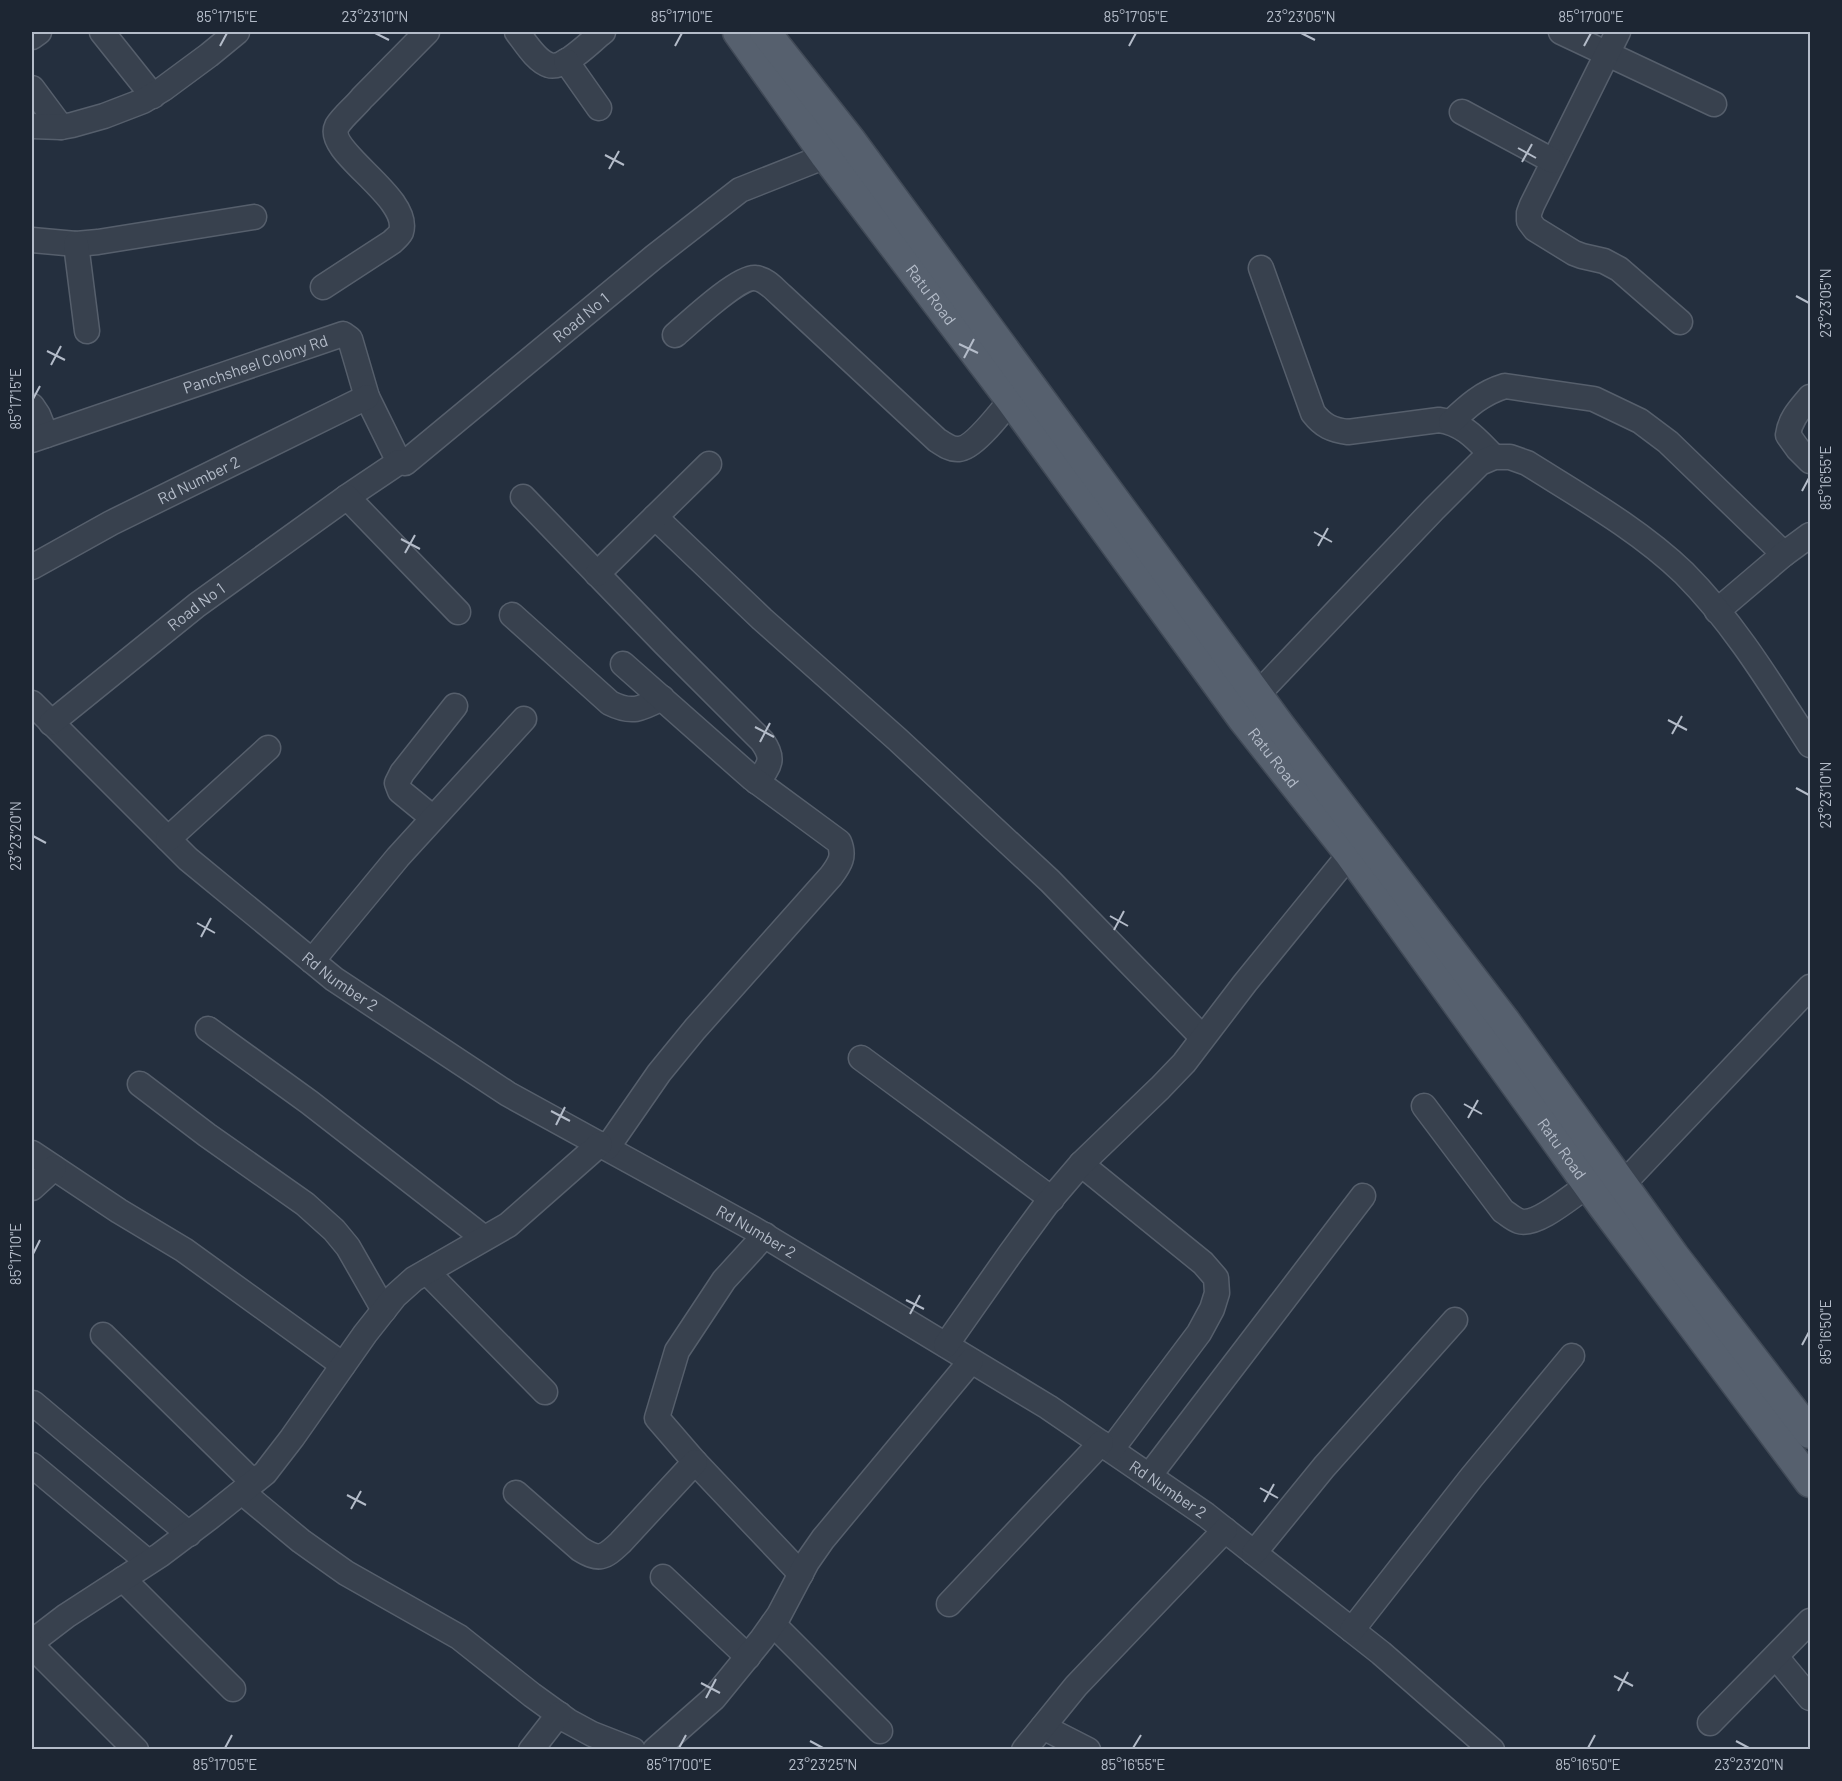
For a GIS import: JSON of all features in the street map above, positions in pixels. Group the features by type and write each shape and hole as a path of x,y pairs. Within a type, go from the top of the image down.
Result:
{"main road":[{"name":"Ratu Road","path":"738,32 826,156 1011,400 1243,719 1350,854 1588,1185 1810,1482"},
{"name":"Ratu Road","path":"765,32 851,141 1257,696 1504,1020 1674,1256 1810,1433"}],"street":[{"path":"32,37 39,32"},
{"path":"102,32 153,96"},
{"path":"323,287 392,242 400,233 402,219 381,189 343,149 336,135 337,126 426,32"},
{"path":"516,32 539,58 548,65 557,66 603,32"},
{"path":"1561,32 1714,104"},
{"path":"1618,32 1553,161 1529,213 1529,221 1535,229 1574,253 1604,261 1619,269 1680,322"},
{"path":"32,126 61,128 104,116 153,96 226,35"},
{"path":"566,61 599,108"},
{"path":"32,88 61,128"},
{"path":"1462,112 1553,161"},
{"name":"Road No 1","path":"51,723 197,605 347,497 399,462 405,463 654,257 740,190 826,156 851,141"},
{"path":"32,240 76,244 254,217"},
{"path":"76,244 87,331"},
{"path":"1261,268 1313,413 1322,424 1334,430 1348,432 1439,420 1451,422 1465,429 1494,457"},
{"path":"675,335 739,283 752,278 763,280 937,440 949,447 959,449 972,443 1011,400"},
{"name":"Panchsheel Colony Rd","path":"39,438 344,334 350,339 367,397 399,462"},
{"path":"1451,422 1473,401 1491,390 1505,386 1594,399 1640,421 1668,442 1784,554"},
{"name":"Rd Number 2","path":"32,567 111,523 367,397"},
{"path":"1810,397 1794,416 1789,425 1788,435 1810,461"},
{"path":"32,406 38,415 39,438"},
{"path":"1257,696 1480,463 1494,457 1510,457 1527,463 1622,523 1682,572 1706,597 1760,667 1810,745"},
{"path":"597,574 709,464"},
{"path":"523,496 665,645 762,741 771,759 769,767 757,782"},
{"path":"347,497 458,612"},
{"path":"655,517 762,619 897,739 1050,881 1202,1037"},
{"path":"1717,611 1810,535"},
{"path":"512,615 610,703 631,711 643,708 662,698"},
{"path":"136,1749 32,1644 66,1616 189,1534 265,1473 394,1296 414,1280 508,1225 603,1146 695,1029 808,902 841,861 843,850 839,842 757,782 623,664"},
{"name":"Rd Number 2","path":"32,703 188,859 334,979 508,1094 765,1235 1048,1407 1225,1530 1381,1653 1492,1749"},
{"path":"433,818 400,791 397,783 402,773 455,706"},
{"path":"312,961 398,857 524,719"},
{"path":"168,839 268,748"},
{"path":"946,1345 1052,1199 1081,1164 1184,1062 1350,854"},
{"path":"1623,1184 1810,987"},
{"path":"208,1029 309,1102 484,1238"},
{"path":"861,1058 1052,1199"},
{"path":"140,1084 207,1135 305,1204 334,1230 348,1246 384,1310"},
{"path":"1424,1106 1503,1211 1520,1222 1530,1222 1539,1218 1588,1185"},
{"path":"32,1153 184,1250 343,1365"},
{"path":"949,1604 1106,1447 1199,1334 1212,1309 1217,1293 1216,1278 1203,1263 1081,1164"},
{"path":"32,1188 54,1168"},
{"path":"1149,1476 1363,1196"},
{"path":"765,1235 724,1280 677,1351 657,1418 695,1462 801,1574"},
{"path":"427,1272 545,1392"},
{"path":"1254,1553 1324,1467 1455,1320"},
{"path":"103,1335 301,1540 345,1573 459,1637 559,1714 592,1734 633,1749"},
{"path":"1352,1630 1572,1356"},
{"path":"654,1749 714,1698 748,1657 773,1624 823,1539 972,1360"},
{"path":"33,1404 189,1534"},
{"path":"516,1493 580,1549 591,1556 600,1557 609,1554 620,1543 695,1462"},
{"path":"32,1465 148,1562"},
{"path":"1024,1749 1076,1686 1225,1530"},
{"path":"663,1577 748,1657"},
{"path":"123,1579 234,1689"},
{"path":"1710,1723 1810,1621"},
{"path":"773,1624 880,1731"},
{"path":"1776,1657 1810,1698"},
{"path":"531,1749 559,1714"},
{"path":"1043,1727 1088,1749"}]}
